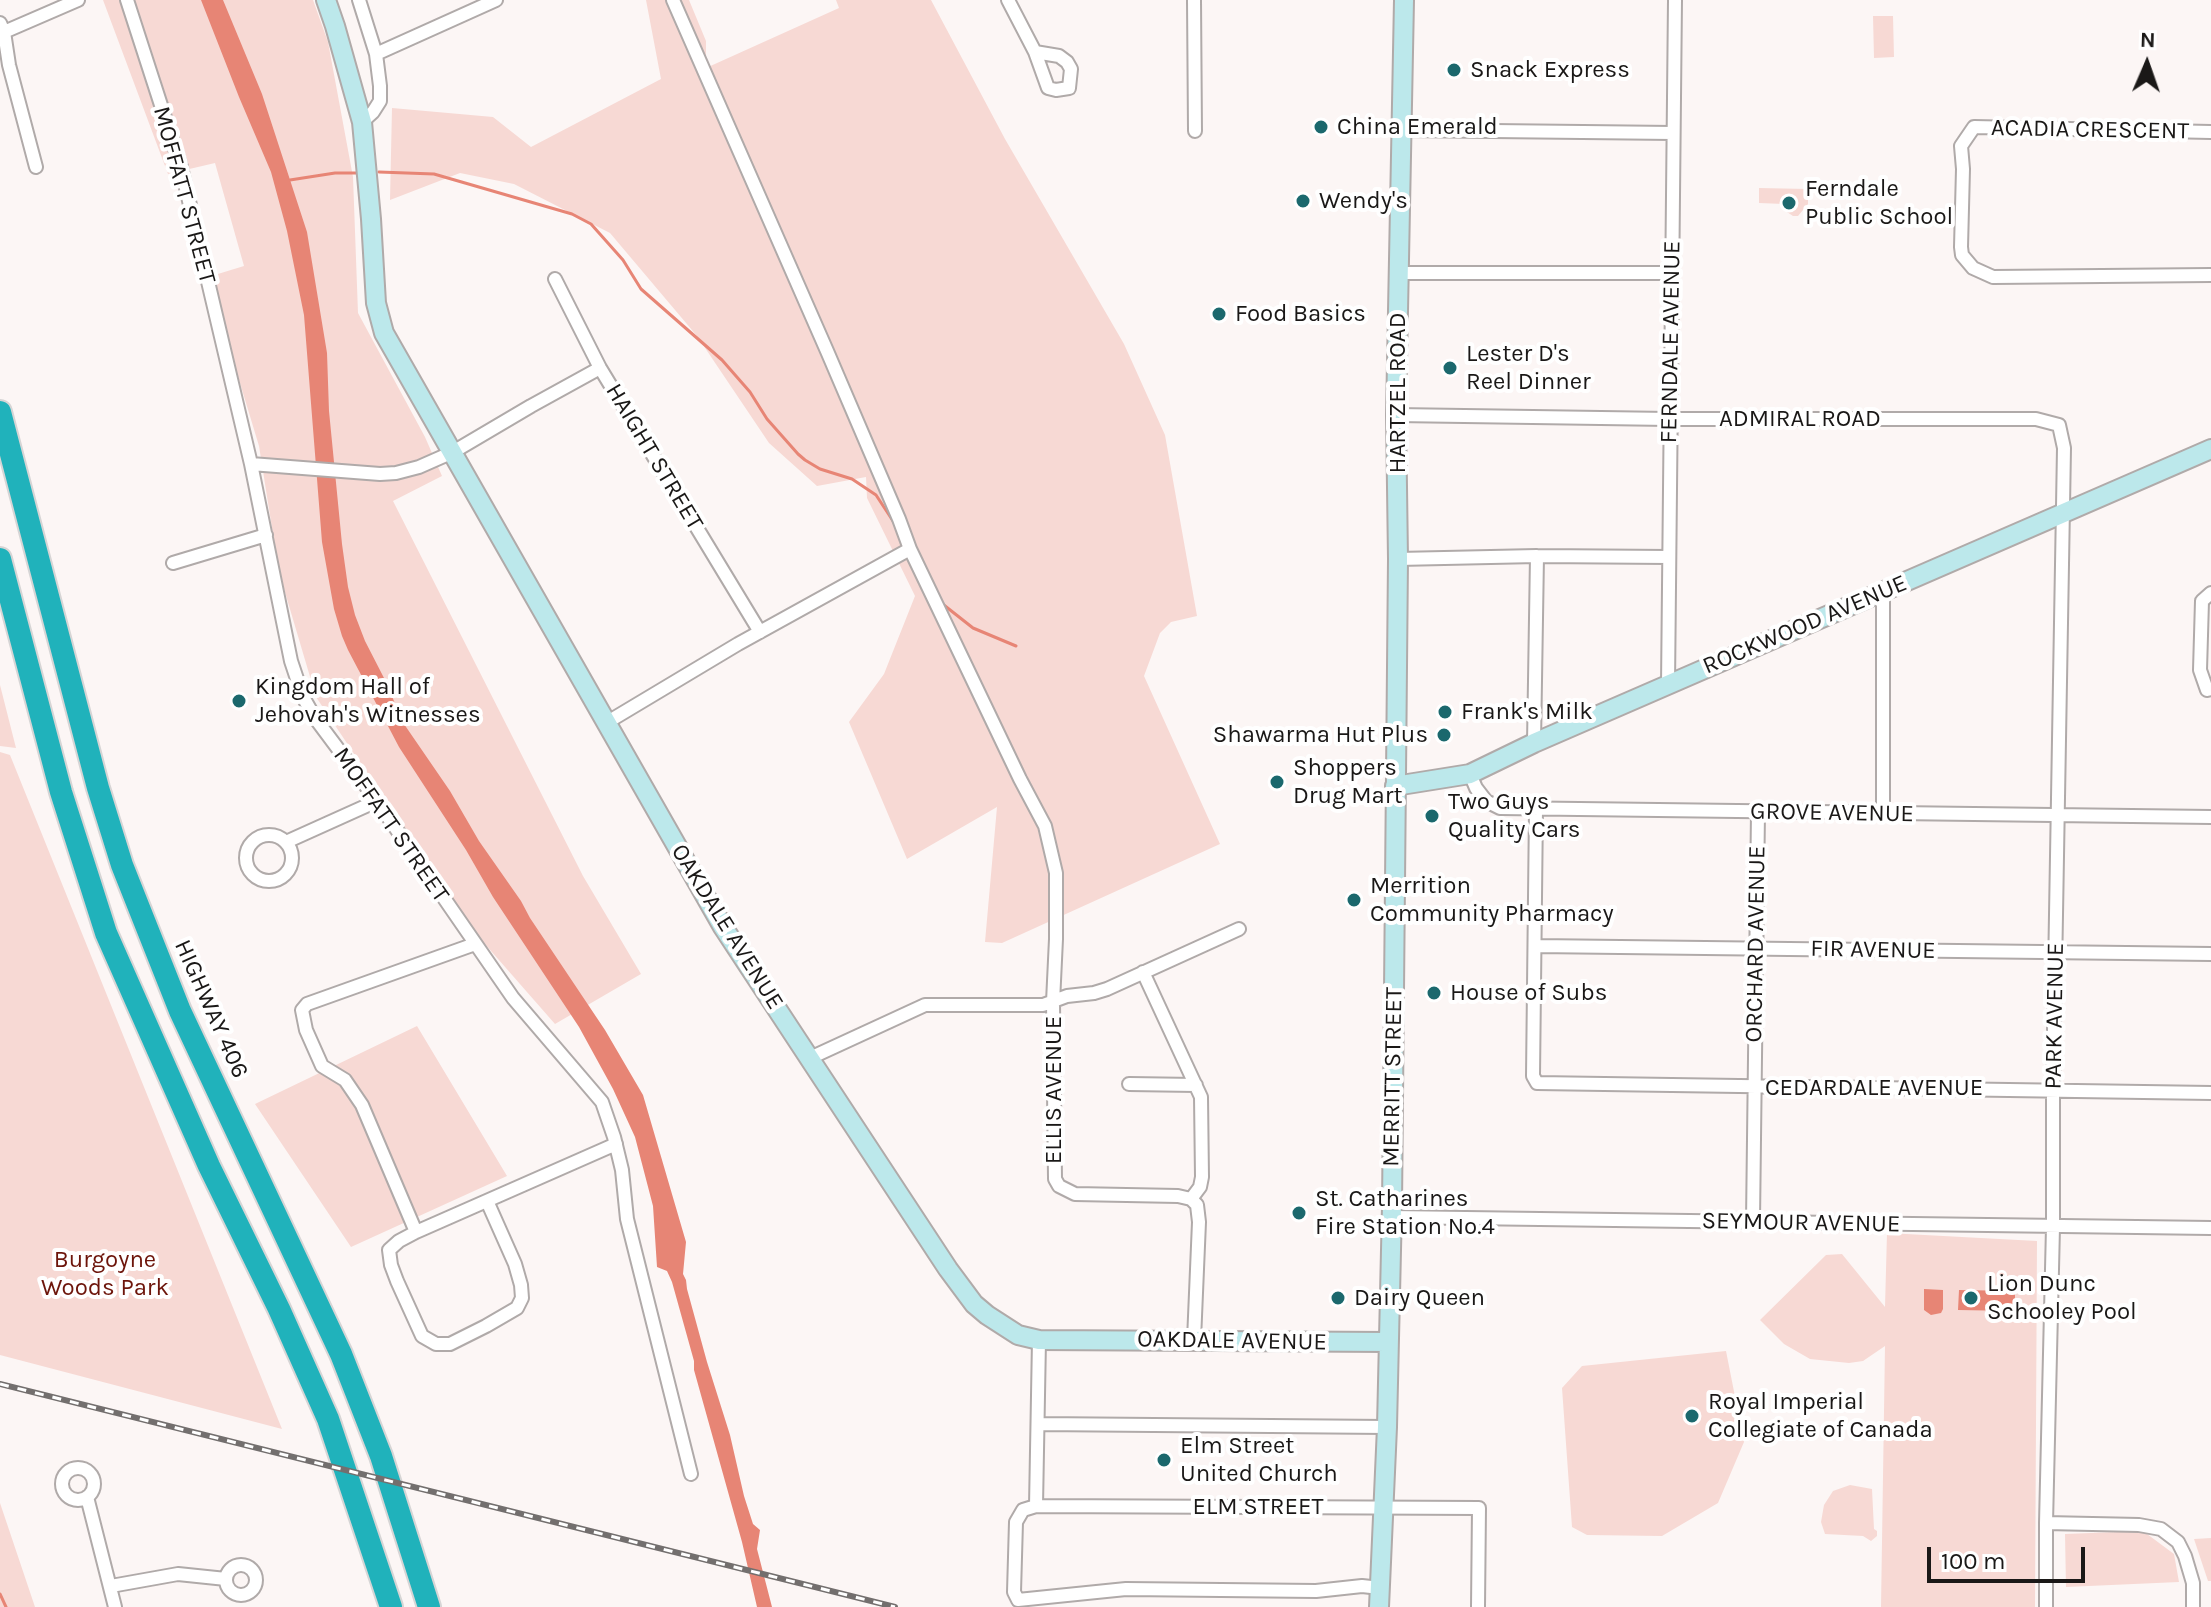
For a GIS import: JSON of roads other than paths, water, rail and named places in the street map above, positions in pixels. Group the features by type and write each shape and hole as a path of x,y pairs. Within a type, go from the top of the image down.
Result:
{"highway":[{"name":"HIGHWAY 406","path":"0,412 98,788 122,865 180,1011 341,1354 381,1456 429,1607"},
{"path":"0,559 61,792 106,933 209,1166 279,1309 328,1419 391,1607"}],"street":[{"path":"36,167 2,28 78,0"},
{"name":"MOFFATT STREET","path":"127,0 181,167 251,464 291,661 303,697 513,998 602,1102 616,1144 627,1219 691,1474"},
{"path":"326,0 362,122 380,101 380,86 376,54 359,0"},
{"path":"376,54 496,0"},
{"path":"673,0 910,549 1045,826 1056,873 1053,1002"},
{"path":"1008,0 1035,52"},
{"path":"1194,0 1195,131"},
{"name":"HARTZEL ROAD","path":"1395,786 1396,415 1404,0"},
{"name":"FERNDALE AVENUE","path":"1668,685 1675,0"},
{"name":"OAKDALE AVENUE","path":"362,122 376,303 384,333 723,927 974,1304 1004,1327 1039,1340 1388,1342"},
{"name":"ACADIA CRESCENT","path":"2211,132 1974,127 1961,146 1961,247 1962,255 1973,268 1993,277 2211,275"},
{"path":"1402,130 1673,133"},
{"path":"1399,273 1671,273"},
{"name":"HAIGHT STREET","path":"555,279 600,368 760,632"},
{"path":"251,464 365,474 396,473 419,467 453,452 600,368"},
{"name":"ADMIRAL ROAD","path":"1396,415 2036,419 2059,425"},
{"name":"PARK AVENUE","path":"2046,1607 2064,448 2059,425"},
{"name":"ROCKWOOD AVENUE","path":"1395,786 1470,774 1534,743 2211,449"},
{"path":"173,563 266,535"},
{"path":"606,723 760,632 910,549"},
{"path":"1534,743 1537,556"},
{"path":"1398,559 1669,557"},
{"path":"1883,592 1883,813"},
{"path":"2211,593 2202,601 2200,670 2207,690 2211,689"},
{"name":"GROVE AVENUE","path":"1470,774 1486,801 1500,808 2211,817"},
{"name":"MERRITT STREET","path":"1379,1607 1387,1427 1395,786"},
{"path":"286,842 377,801"},
{"path":"1536,808 1536,946"},
{"name":"ORCHARD AVENUE","path":"1753,1221 1758,812"},
{"path":"810,1058 925,1005 1043,1005 1067,996 1094,993 1239,929"},
{"path":"416,1232 362,1105 345,1080 322,1066 306,1030 302,1010 307,1004 475,944"},
{"name":"FIR AVENUE","path":"1536,946 2211,954"},
{"name":"CEDARDALE AVENUE","path":"1536,946 1533,1076 1537,1083 2211,1093"},
{"path":"1143,972 1201,1097 1202,1177 1200,1187 1191,1199 1197,1205 1199,1222 1194,1340"},
{"name":"ELLIS AVENUE","path":"1053,1002 1053,1163 1059,1186 1075,1194 1178,1196 1191,1199"},
{"path":"1129,1084 1196,1085"},
{"path":"487,1201 515,1264 522,1298 517,1308 486,1326 450,1344 436,1344 422,1336 397,1281 389,1250 416,1232 616,1144"},
{"name":"SEYMOUR AVENUE","path":"1391,1217 2211,1228"},
{"path":"1039,1340 1036,1506 1023,1510 1016,1522 1014,1592 1018,1600 1126,1589 1316,1591 1362,1586 1380,1588"},
{"path":"1038,1424 1387,1427"},
{"path":"87,1497 115,1607"},
{"name":"ELM STREET","path":"1036,1506 1479,1508 1478,1607"},
{"path":"2046,1523 2139,1525 2161,1529 2178,1542 2185,1556 2193,1583 2193,1607"},
{"path":"111,1586 178,1574 226,1579"}],"waterway":[{"path":"379,172 434,174 572,214 591,224 623,260 641,289 722,360 798,454 820,469 852,479 876,495 895,524"},
{"path":"290,180 356,173"},
{"path":"940,602 973,628 1016,646"},
{"path":"0,1594 6,1607"}],"railway":[{"path":"0,1384 895,1607"}],"place":[{"name":"Snack Express","path":"1454,70"},
{"name":"China Emerald","path":"1321,127"},
{"name":"Wendy's","path":"1303,201"},
{"name":"Ferndale Public School","path":"1789,203"},
{"name":"Food Basics","path":"1219,314"},
{"name":"Lester D's Reel Dinner","path":"1450,368"},
{"name":"Kingdom Hall of Jehovah's Witnesses","path":"239,701"},
{"name":"Frank's Milk","path":"1445,712"},
{"name":"Shawarma Hut Plus","path":"1444,735"},
{"name":"Shoppers Drug Mart","path":"1277,782"},
{"name":"Two Guys Quality Cars","path":"1432,816"},
{"name":"Merrition Community Pharmacy","path":"1354,900"},
{"name":"House of Subs","path":"1434,993"},
{"name":"St. Catharines Fire Station No.4","path":"1299,1213"},
{"name":"Dairy Queen","path":"1338,1298"},
{"name":"Lion Dunc Schooley Pool","path":"1971,1298"},
{"name":"Royal Imperial Collegiate of Canada","path":"1692,1416"},
{"name":"Elm Street United Church","path":"1164,1460"}],"park label":[{"name":"Burgoyne Woods Park","path":"105,1274"}]}
